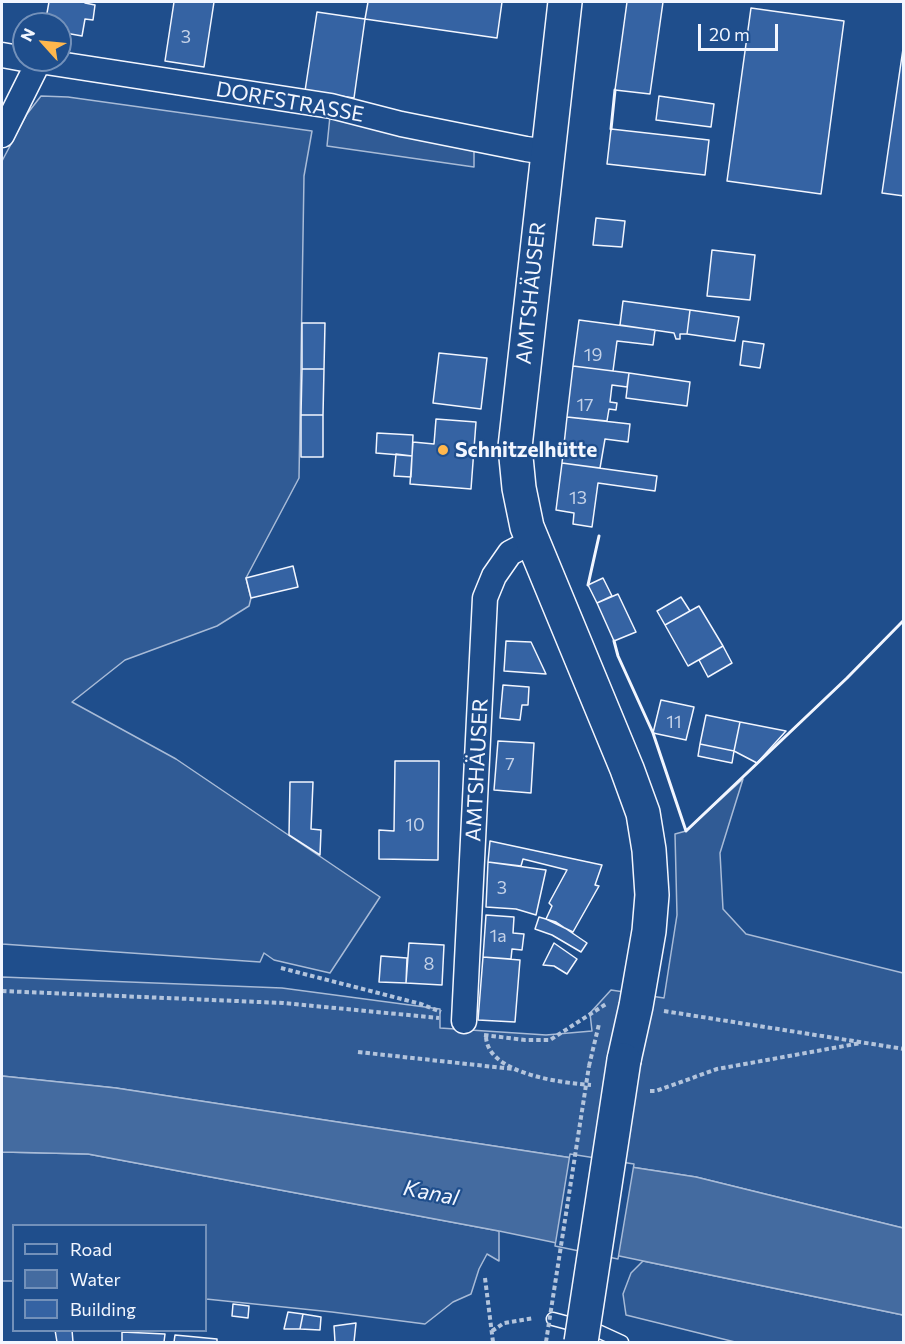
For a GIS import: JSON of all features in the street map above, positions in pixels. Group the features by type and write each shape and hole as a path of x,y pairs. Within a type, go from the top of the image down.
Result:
{"main road":[{"name":"AMTSHÄUSER","path":"565,2 515,447 519,488 527,527 643,813 649,850 652,895 648,931 622,1005 624,1060 581,1342"}],"street":[{"name":"DORFSTRASSE","path":"72,66 330,106 401,124 547,152"},
{"path":"2,135 27,72"},
{"name":"AMTSHÄUSER","path":"464,1021 485,598 494,576 510,553 533,541"}],"lane":[{"path":"549,1319 598,1331 622,1342"}],"path":[{"path":"281,968 421,1004 464,1021 486,1037 549,1040 622,1005 903,1049"},
{"path":"2,991 283,1003 464,1021"},
{"path":"486,1037 486,1045 496,1058 513,1069"},
{"path":"644,1090 656,1091 717,1069 865,1042"},
{"path":"358,1052 513,1069 548,1079 598,1086"},
{"path":"546,1342 589,1066"},
{"path":"485,1278 493,1342"},
{"path":"492,1331 504,1323 538,1318"}],"shaded area":[{"path":"41,96 68,97 312,131 304,176 299,478 246,578 251,598 249,606 217,626 125,660 72,702 176,759 380,897 330,973 274,960 264,953 260,962 2,944 2,161 27,114"},
{"path":"331,106 474,139 474,167 327,146"},
{"path":"743,779 720,853 723,909 746,934 903,973 903,1228 696,1177 116,1088 2,1076 2,977 282,988 440,1009 440,1028 546,1035 592,1031 590,1013 611,990 664,998 677,915 675,834 686,831"},
{"path":"2,1152 88,1154 499,1231 499,1261 487,1254 479,1269 471,1294 453,1302 425,1324 207,1299 207,1224 12,1224 12,1281 2,1281"},
{"path":"643,1261 903,1315 903,1342 735,1342 626,1315 623,1294 631,1273"}],"water":[{"name":"Kanal","path":"2,1076 116,1088 696,1177 903,1228 903,1315 499,1231 88,1154 2,1152"}],"pier":[{"path":"570,1154 634,1164 618,1259 555,1246"}],"building":[{"path":"49,2 86,2 95,5 93,20 85,19 82,36 72,34 72,12 47,12"},
{"path":"174,2 214,2 204,67 165,61"},
{"path":"368,2 502,2 497,38 365,19"},
{"path":"627,2 663,2 650,94 615,90"},
{"path":"751,8 844,21 821,194 727,181"},
{"path":"317,12 365,19 354,98 305,91"},
{"path":"904,42 904,196 882,193"},
{"path":"659,96 714,104 711,127 656,120"},
{"path":"611,129 709,140 705,175 607,164"},
{"path":"596,218 625,221 622,247 593,245"},
{"path":"712,250 755,255 750,300 707,296"},
{"path":"623,301 690,310 687,334 680,334 680,339 676,339 674,333 620,325"},
{"path":"690,310 739,317 735,341 687,334"},
{"path":"579,320 655,330 653,345 617,341 613,371 573,366"},
{"path":"302,323 325,323 324,369 302,369"},
{"path":"743,341 764,344 760,368 740,365"},
{"path":"439,353 487,358 481,409 433,403"},
{"path":"573,366 629,373 627,387 612,385 610,402 617,403 616,410 609,409 607,421 567,417"},
{"path":"302,369 324,369 323,415 301,415"},
{"path":"629,373 690,382 687,406 626,398"},
{"path":"301,415 323,415 323,457 301,457"},
{"path":"567,417 630,424 628,442 605,439 600,468 562,463"},
{"name":"Schnitzelhütte","path":"436,419 476,422 471,489 410,484 413,442 434,444"},
{"path":"377,433 413,435 412,456 376,453"},
{"path":"396,454 412,456 411,477 394,476"},
{"path":"562,463 657,476 655,491 598,483 592,527 573,524 574,513 556,510"},
{"path":"293,566 298,587 251,598 246,578"},
{"path":"603,578 612,596 597,603 588,585"},
{"path":"618,594 636,632 614,641 597,603"},
{"path":"681,597 690,611 665,625 657,611"},
{"path":"699,606 723,646 688,666 665,625"},
{"path":"506,641 531,642 546,674 504,671"},
{"path":"723,646 732,663 708,677 699,660"},
{"path":"503,685 529,687 528,705 522,705 520,720 500,718"},
{"path":"661,700 694,707 686,740 653,733"},
{"path":"706,715 740,722 734,751 700,744"},
{"path":"740,722 786,731 757,763 734,751"},
{"path":"498,741 534,743 531,793 494,790"},
{"path":"700,744 734,751 732,763 698,756"},
{"path":"395,761 439,761 438,860 379,859 379,830 394,831"},
{"path":"290,782 313,782 311,829 321,830 320,855 289,835"},
{"path":"490,841 602,865 595,885 599,886 573,932 546,919 552,906 549,903 567,870 523,859 521,866 488,862"},
{"path":"488,862 546,870 536,915 516,909 486,907"},
{"path":"486,915 514,917 513,933 524,934 522,950 512,949 511,959 483,957"},
{"path":"539,917 556,922 587,943 581,952 552,935 535,929"},
{"path":"409,943 444,945 442,985 406,983"},
{"path":"554,943 577,959 567,974 554,966 543,965"},
{"path":"381,956 407,958 406,983 379,982"},
{"path":"483,957 520,960 515,1022 478,1020"},
{"path":"233,1304 249,1306 248,1318 232,1316"},
{"path":"288,1312 303,1314 300,1329 284,1329"},
{"path":"303,1314 321,1317 320,1330 300,1329"},
{"path":"356,1323 354,1342 335,1342 334,1326"},
{"path":"55,1332 72,1332 73,1342 57,1342"},
{"path":"122,1332 165,1334 164,1342 122,1342"},
{"path":"175,1335 217,1339 217,1342 174,1342"}],"wall":[{"path":"611,129 615,90"},
{"path":"588,585 599,536"},
{"path":"614,641 618,656 653,733 686,831 847,678 904,620"}],"place":[{"name":"Schnitzelhütte","path":"443,450"}]}
